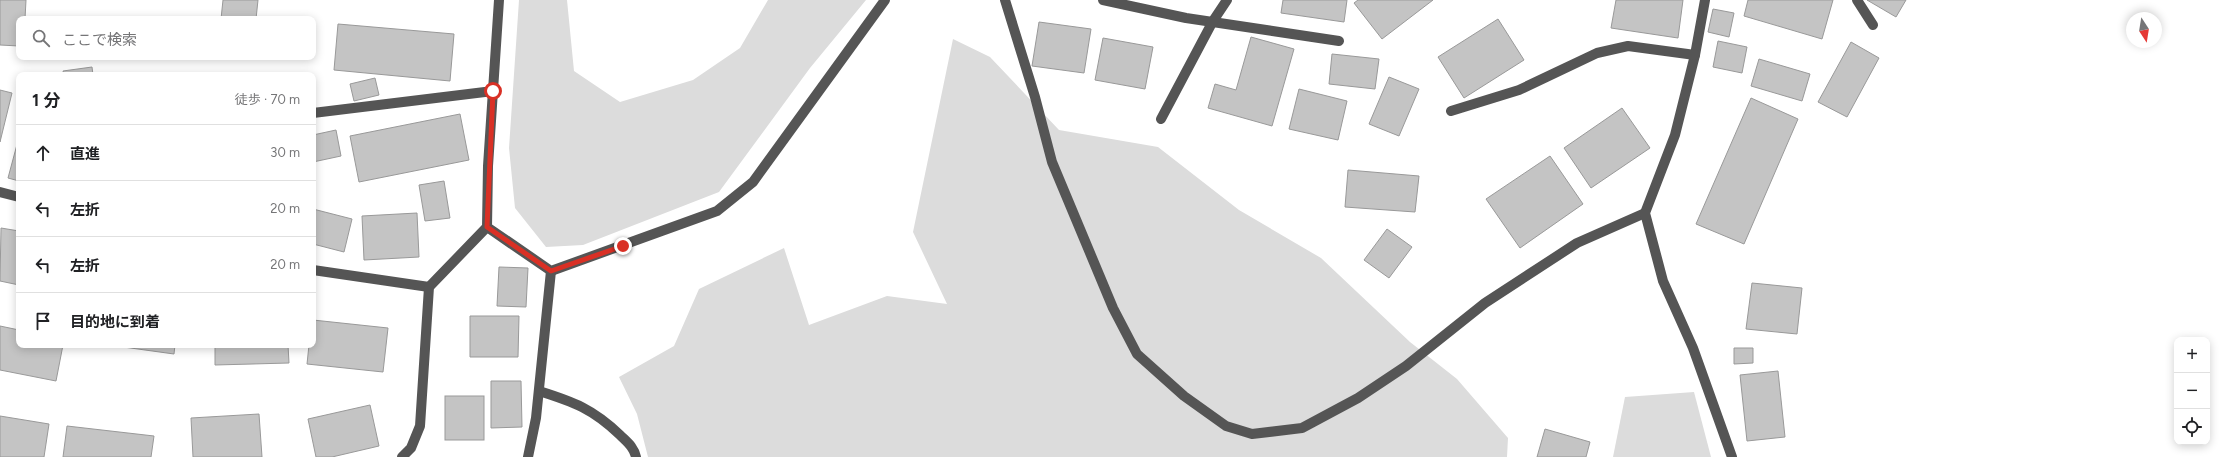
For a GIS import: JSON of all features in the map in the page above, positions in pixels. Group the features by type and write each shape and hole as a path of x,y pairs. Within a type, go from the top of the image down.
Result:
{"street":[{"path":"402,457 411,448 420,426 430,287 487,227 499,0"},
{"path":"551,271 717,211 753,182 885,0"},
{"path":"1005,0 1035,97 1052,162 1089,255 1137,354 1184,396 1226,426 1232,428 1252,434 1302,428 1358,398 1406,366 1485,303 1577,243 1645,213"},
{"path":"1103,0 1186,18 1339,41"},
{"path":"1161,119 1213,21 1227,0"},
{"path":"1705,0 1695,55 1675,135 1645,213 1663,281 1692,348 1732,457"},
{"path":"1857,0 1873,25"},
{"path":"1451,111 1519,90 1597,53 1628,46 1695,55"},
{"path":"316,113 493,91"},
{"path":"0,192 16,196"},
{"path":"487,227 551,271"},
{"path":"316,270 430,287"},
{"path":"528,457 536,418 551,271"},
{"path":"539,391 571,401 601,417 634,449 636,457"}],"shaded area":[{"path":"519,0 567,0 574,71 620,102 693,80 740,48 768,0 866,0 810,68 719,192 583,245 546,247 515,208 509,148"},
{"path":"953,39 990,57 1059,130 1158,147 1239,210 1321,258 1410,342 1457,379 1508,438 1507,457 648,457 637,414 619,377 674,346 699,289 784,248 809,325 887,296 947,304 913,232"},
{"path":"1694,392 1711,457 1613,457 1625,397"}],"building":[{"path":"0,0 26,0 25,16 16,16 16,46 0,45"},
{"path":"223,0 258,0 256,16 221,16"},
{"path":"1283,0 1347,0 1344,22 1281,13"},
{"path":"1358,0 1433,0 1382,39 1354,3"},
{"path":"1616,0 1683,0 1678,38 1611,28"},
{"path":"1748,0 1833,0 1822,39 1744,16"},
{"path":"1867,0 1906,0 1896,17"},
{"path":"1713,9 1734,13 1729,37 1708,32"},
{"path":"1498,19 1524,60 1464,98 1438,57"},
{"path":"1039,22 1091,29 1084,73 1032,66"},
{"path":"338,24 454,34 450,81 334,70"},
{"path":"1251,37 1294,49 1272,126 1208,108 1215,84 1236,90"},
{"path":"1103,38 1153,47 1145,89 1095,80"},
{"path":"1718,41 1747,47 1742,73 1713,67"},
{"path":"1851,42 1879,58 1847,117 1818,102"},
{"path":"1332,54 1379,59 1375,89 1329,84"},
{"path":"1759,59 1810,74 1802,101 1751,86"},
{"path":"92,67 93,72 63,72"},
{"path":"1389,77 1419,89 1399,136 1369,124"},
{"path":"375,78 379,95 354,101 350,84"},
{"path":"1299,89 1347,101 1338,140 1289,129"},
{"path":"0,90 12,93 0,142"},
{"path":"1751,98 1798,119 1744,244 1696,224"},
{"path":"1622,108 1650,148 1591,188 1564,148"},
{"path":"460,114 469,160 359,182 350,136"},
{"path":"336,130 341,156 316,161 316,134"},
{"path":"16,148 16,180 8,178"},
{"path":"1550,156 1583,204 1520,248 1486,199"},
{"path":"1348,170 1419,176 1415,212 1345,207"},
{"path":"444,181 450,218 425,221 419,185"},
{"path":"316,210 352,219 344,252 316,245"},
{"path":"417,213 419,257 364,260 362,216"},
{"path":"1,228 16,230 16,284 0,281"},
{"path":"1387,229 1412,247 1389,278 1364,260"},
{"path":"499,267 528,268 526,307 497,306"},
{"path":"1752,283 1802,288 1797,334 1746,329"},
{"path":"470,316 519,316 518,357 470,357"},
{"path":"316,320 388,328 383,372 307,364 309,348 316,348"},
{"path":"0,326 16,329 16,348 62,348 56,381 0,370"},
{"path":"131,348 175,348 174,354"},
{"path":"215,348 288,348 289,363 215,365"},
{"path":"1734,348 1753,348 1753,363 1734,364"},
{"path":"1778,371 1785,437 1747,441 1740,375"},
{"path":"491,381 521,381 522,427 491,428"},
{"path":"445,396 484,396 484,440 445,440"},
{"path":"370,405 379,446 332,457 316,457 308,419"},
{"path":"259,414 262,457 193,457 191,418"},
{"path":"0,416 49,424 44,457 0,457"},
{"path":"67,426 154,436 151,457 63,457"},
{"path":"1545,429 1590,442 1586,457 1537,457"}],"route":[{"path":"493,91 488,166 487,227 551,271 623,246"}]}
